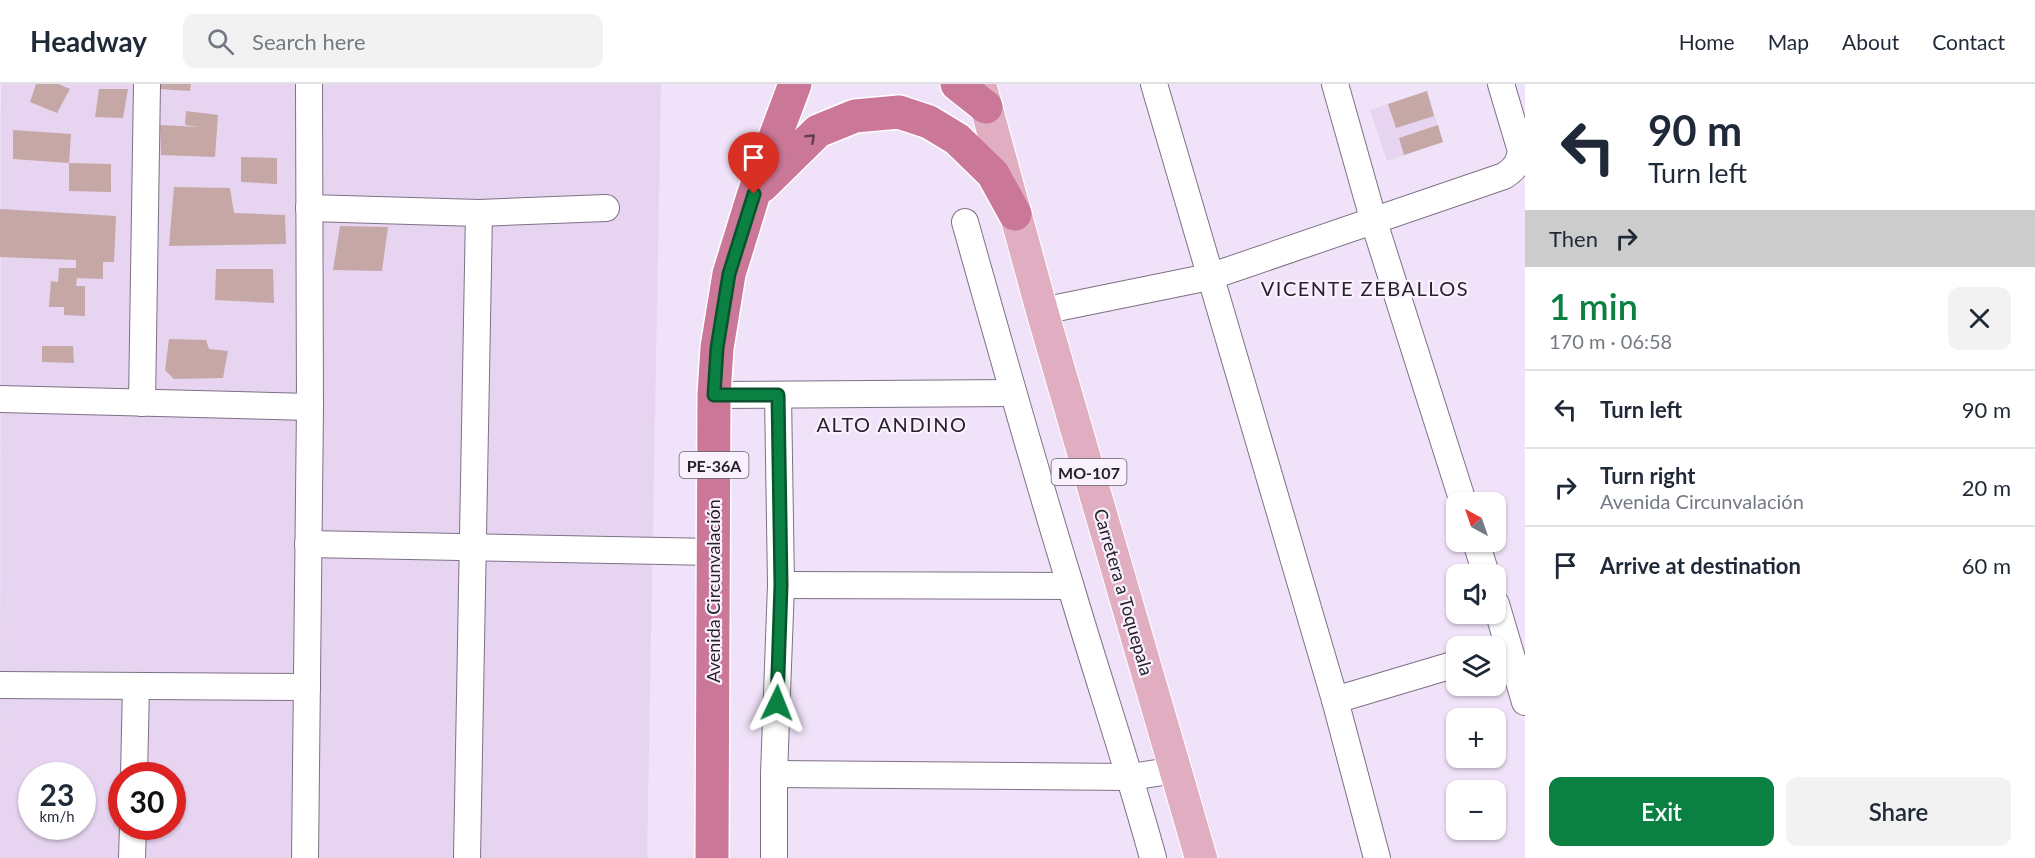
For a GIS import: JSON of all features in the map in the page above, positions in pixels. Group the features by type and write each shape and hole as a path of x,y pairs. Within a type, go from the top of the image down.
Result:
{"highway":[{"path":"957,84 983,96"},
{"name":"Avenida Circunvalación","path":"712,858 714,395 717,348 729,274 754,194 800,89"},
{"path":"754,194 818,131 855,116 899,112 929,122 957,139 993,174 1016,214"}],"main road":[{"name":"Carretera a Toquepala","path":"983,96 1042,311 1201,858"}],"street":[{"path":"142,403 147,84"},
{"path":"305,858 310,407 309,84"},
{"path":"1154,84 1335,700 1377,858"},
{"path":"1335,84 1374,222 1460,492"},
{"path":"1042,311 1209,277 1504,176 1513,170 1519,161 1521,151 1501,84"},
{"path":"309,208 479,213 606,208"},
{"path":"467,858 479,213"},
{"path":"965,222 1070,586 1131,777 1153,858"},
{"path":"714,395 1013,393"},
{"path":"774,858 774,774 781,585 778,395"},
{"path":"0,399 310,407"},
{"path":"309,544 714,552"},
{"path":"781,585 1070,586"},
{"path":"1506,658 1525,702"},
{"path":"1335,700 1446,667"},
{"path":"0,685 307,687"},
{"path":"134,762 136,686"},
{"path":"774,774 1131,777 1176,770"},
{"path":"132,858 133,840"}],"shaded area":[{"path":"1,84 661,84 647,858 0,858"},
{"path":"1427,91 1443,142 1387,161 1370,110"}],"building":[{"path":"36,84 58,84 70,89 57,113 30,102"},
{"path":"159,84 191,84 190,91 159,89"},
{"path":"99,89 128,89 123,118 95,117"},
{"path":"1427,91 1434,116 1396,128 1388,104"},
{"path":"186,111 218,115 215,157 161,155 160,125 200,127 185,125"},
{"path":"1438,125 1443,142 1404,155 1399,138"},
{"path":"13,130 71,134 69,163 13,159"},
{"path":"241,157 277,158 277,184 241,182"},
{"path":"69,163 111,164 111,192 69,191"},
{"path":"174,187 230,188 234,213 285,215 286,244 169,246"},
{"path":"0,209 116,216 114,262 103,262 103,279 77,278 76,286 85,286 85,316 64,315 64,307 49,307 51,281 58,282 59,268 76,268 76,260 0,257"},
{"path":"340,226 388,227 382,271 333,270"},
{"path":"216,269 273,269 274,303 215,300"},
{"path":"169,339 206,340 209,349 228,351 223,378 174,379 165,370"},
{"path":"42,346 73,346 74,363 42,362"}],"district":[{"name":"VICENTE ZEBALLOS","path":"1365,288"},
{"name":"ALTO ANDINO","path":"892,424"}],"route":[{"path":"754,194 729,274 717,348 714,395 778,395 781,585 777,703"}]}
